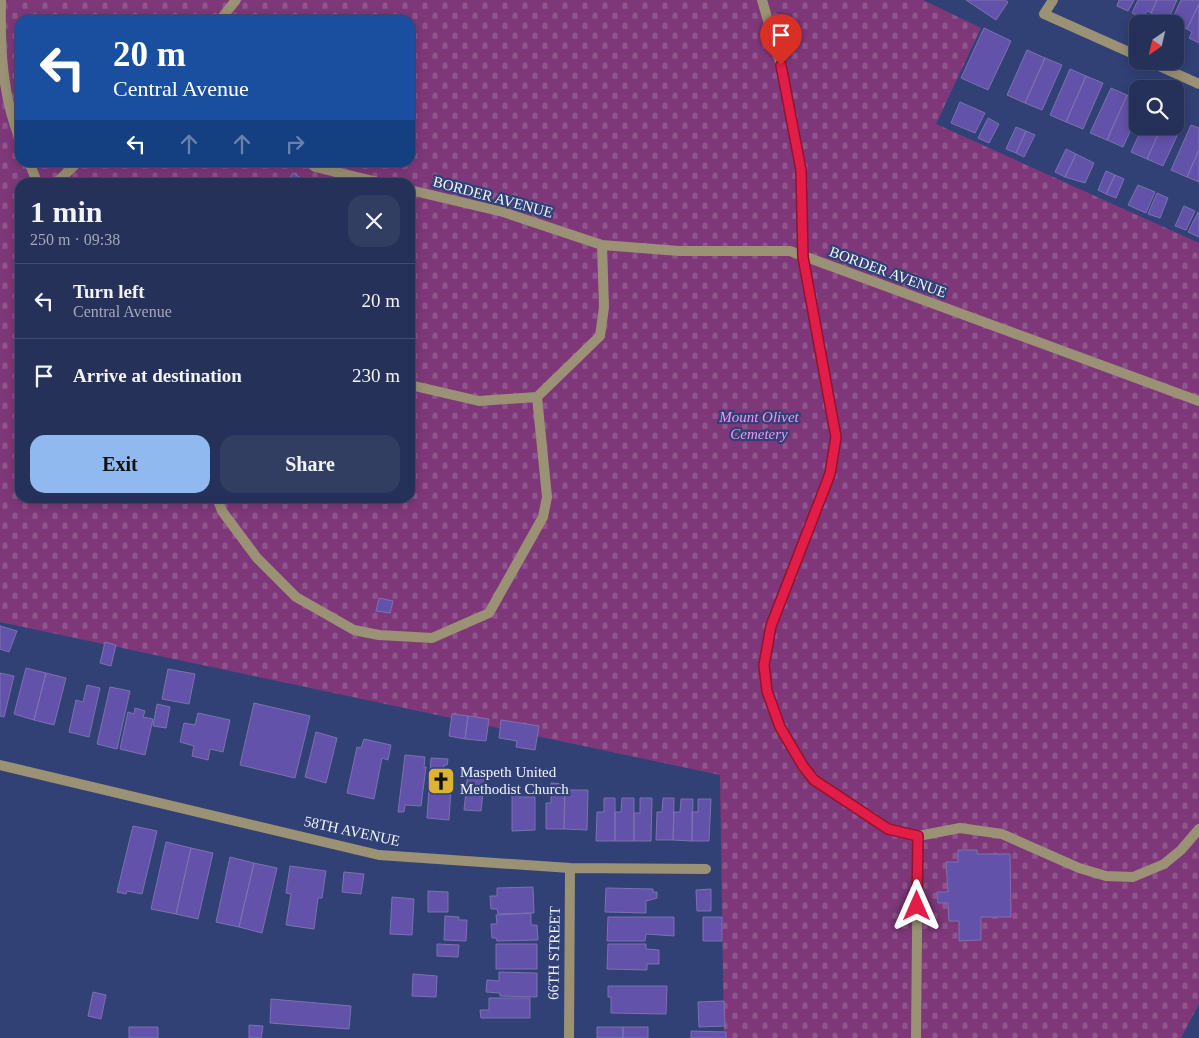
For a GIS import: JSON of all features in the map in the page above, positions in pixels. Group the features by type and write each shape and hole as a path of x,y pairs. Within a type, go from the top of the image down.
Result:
{"street":[{"path":"1,0 0,55 10,116 15,128"},
{"path":"224,15 236,0"},
{"path":"762,0 781,65 801,170 803,257 836,437 830,474 771,626 764,665 767,691 780,727 803,766 814,780 888,829 918,836 960,828 1002,834 1079,868 1106,876 1133,877 1164,864 1181,850 1199,829"},
{"path":"1053,0 1044,14 1129,52"},
{"path":"1168,70 1199,84"},
{"path":"61,178 73,167"},
{"path":"315,167 361,178"},
{"name":"BORDER AVENUE","path":"415,191 503,212 602,245 679,251 790,252 1199,401"},
{"path":"415,386 479,401 537,397 600,336 604,307 602,245"},
{"path":"219,503 222,511 257,558 296,598 354,630 379,635 432,638 489,613 543,517 547,497 537,397"},
{"name":"58TH AVENUE","path":"0,765 379,855 570,868 706,868"},
{"path":"916,1038 918,836"},
{"name":"66TH STREET","path":"569,1038 570,868"}],"green space":[{"name":"Mount Olivet Cemetery","path":"0,0 923,0 981,28 936,124 1199,243 1199,1004 1181,1038 724,1038 720,775 0,622"}],"building":[{"path":"966,0 1005,0 1008,2 996,20"},
{"path":"1119,0 1134,0 1128,11 1117,6"},
{"path":"1138,0 1157,0 1151,13 1147,11 1145,15 1136,15 1132,13"},
{"path":"1157,0 1177,0 1170,15 1154,15 1151,13"},
{"path":"1181,0 1199,0 1199,4 1187,29 1184,28 1184,15 1174,15"},
{"path":"1199,4 1199,43 1189,38 1192,32 1187,29"},
{"path":"984,28 1011,41 988,90 961,78"},
{"path":"1027,50 1045,58 1025,103 1007,95"},
{"path":"1045,58 1062,65 1042,110 1025,103"},
{"path":"1070,69 1086,76 1066,122 1050,115"},
{"path":"1086,76 1103,83 1083,129 1066,122"},
{"path":"1111,88 1127,95 1107,140 1090,133"},
{"path":"1127,95 1129,96 1129,134 1123,147 1107,140"},
{"path":"960,102 985,113 975,133 951,123"},
{"path":"988,118 999,124 989,143 978,138"},
{"path":"1191,125 1199,128 1199,150 1187,177 1171,170"},
{"path":"1016,127 1026,131 1016,153 1006,149"},
{"path":"1026,131 1035,135 1024,157 1016,153"},
{"path":"1139,135 1158,135 1147,159 1131,152"},
{"path":"1158,135 1177,135 1163,166 1147,159"},
{"path":"1066,149 1076,154 1065,177 1055,172"},
{"path":"1199,150 1199,182 1187,177"},
{"path":"1076,154 1094,163 1085,183 1065,177"},
{"path":"1106,171 1115,175 1106,194 1098,190"},
{"path":"293,173 301,178 290,178"},
{"path":"1115,175 1124,179 1116,198 1106,194"},
{"path":"1138,185 1155,192 1146,213 1128,205"},
{"path":"1157,193 1168,198 1160,218 1148,214"},
{"path":"1184,206 1195,211 1186,230 1175,226"},
{"path":"1199,212 1199,237 1188,232"},
{"path":"379,598 393,601 390,613 376,611"},
{"path":"0,626 17,631 9,652 0,649"},
{"path":"105,642 116,645 111,666 100,663"},
{"path":"26,668 46,673 34,720 14,714"},
{"path":"168,669 195,674 189,704 162,699"},
{"path":"0,673 14,676 4,717 0,716"},
{"path":"46,673 66,678 54,725 34,720"},
{"path":"87,685 100,688 89,737 69,732 76,700 83,702"},
{"path":"110,687 130,691 117,749 97,744"},
{"path":"254,703 310,716 295,778 240,765"},
{"path":"157,704 170,707 166,728 153,726"},
{"path":"135,708 145,711 143,717 153,719 145,755 120,749 128,712 134,714"},
{"path":"198,713 230,720 223,752 210,749 208,760 192,756 194,746 180,742 184,723 195,725"},
{"path":"452,714 468,716 465,739 449,736"},
{"path":"468,716 489,719 486,741 465,739"},
{"path":"501,720 539,726 535,750 516,747 517,741 499,738"},
{"path":"316,732 337,738 326,783 305,777"},
{"path":"364,739 391,745 388,760 382,758 374,799 347,793 357,747 361,748"},
{"path":"405,755 425,757 424,767 426,767 421,806 405,805 404,812 398,812"},
{"name":"Maspeth United Methodist Church","path":"431,758 448,759 447,765 444,765 443,773 452,773 449,820 427,818"},
{"path":"468,771 485,773 481,811 464,810"},
{"path":"551,783 565,784 564,829 546,829 546,803 551,803"},
{"path":"565,790 588,790 587,830 564,829"},
{"path":"512,791 519,791 519,797 535,797 535,830 512,831"},
{"path":"604,798 615,798 615,841 596,841 597,812 604,812"},
{"path":"622,798 634,798 634,841 615,841 615,812 621,812"},
{"path":"640,798 652,798 651,841 634,841 634,813 640,813"},
{"path":"663,798 674,798 673,840 656,840 657,812 662,812"},
{"path":"681,799 693,799 692,841 673,840 674,812 680,812"},
{"path":"698,799 711,799 709,841 692,841 692,812 698,812"},
{"path":"133,826 157,831 142,894 127,891 126,894 117,892"},
{"path":"166,842 191,848 176,914 151,909"},
{"path":"191,848 213,853 198,919 176,914"},
{"path":"958,850 977,850 977,854 1010,854 1011,917 981,917 981,940 959,941 959,921 949,921 948,903 938,903 937,892 948,892 946,862 958,862"},
{"path":"230,857 254,863 239,927 216,922"},
{"path":"254,863 277,868 262,933 239,927"},
{"path":"290,866 326,871 322,898 318,898 314,929 286,925 291,894 286,893"},
{"path":"344,872 364,874 361,894 342,892"},
{"path":"533,887 534,913 498,914 497,909 491,909 490,896 497,896 497,888"},
{"path":"606,888 653,889 653,892 657,892 657,898 646,901 646,913 605,912"},
{"path":"711,889 711,911 697,911 696,890"},
{"path":"428,891 448,892 448,912 428,912"},
{"path":"392,897 414,899 412,935 390,934"},
{"path":"531,913 531,925 537,925 538,940 497,941 496,938 492,938 491,924 497,924 496,915"},
{"path":"445,916 459,917 459,920 467,920 466,941 444,940"},
{"path":"608,917 674,917 674,936 646,934 645,941 607,941"},
{"path":"703,917 722,917 722,941 703,941"},
{"path":"437,944 459,945 458,957 437,956"},
{"path":"496,944 537,944 537,969 496,969"},
{"path":"608,944 646,944 646,949 659,950 659,964 647,964 647,970 607,969"},
{"path":"499,972 537,973 537,997 500,996 500,993 486,992 487,980 499,981"},
{"path":"413,974 437,976 436,997 412,996"},
{"path":"608,986 667,986 666,1014 611,1013 611,997 608,997"},
{"path":"93,992 106,995 101,1019 88,1016"},
{"path":"489,998 530,998 530,1018 481,1018 480,1010 489,1010"},
{"path":"271,999 351,1006 349,1029 270,1023"},
{"path":"724,1001 725,1026 699,1027 698,1002"},
{"path":"249,1025 263,1026 261,1038 249,1038"},
{"path":"129,1027 158,1027 158,1038 129,1038"},
{"path":"597,1027 623,1027 623,1038 597,1038"},
{"path":"623,1027 648,1027 648,1038 623,1038"},
{"path":"691,1031 726,1032 726,1038 691,1038"}],"place":[{"name":"Maspeth United Methodist Church","path":"441,781"}],"route":[{"path":"781,65 801,170 803,257 836,437 830,474 771,626 764,665 767,691 780,727 803,766 814,780 888,829 918,836 917,906"}]}
